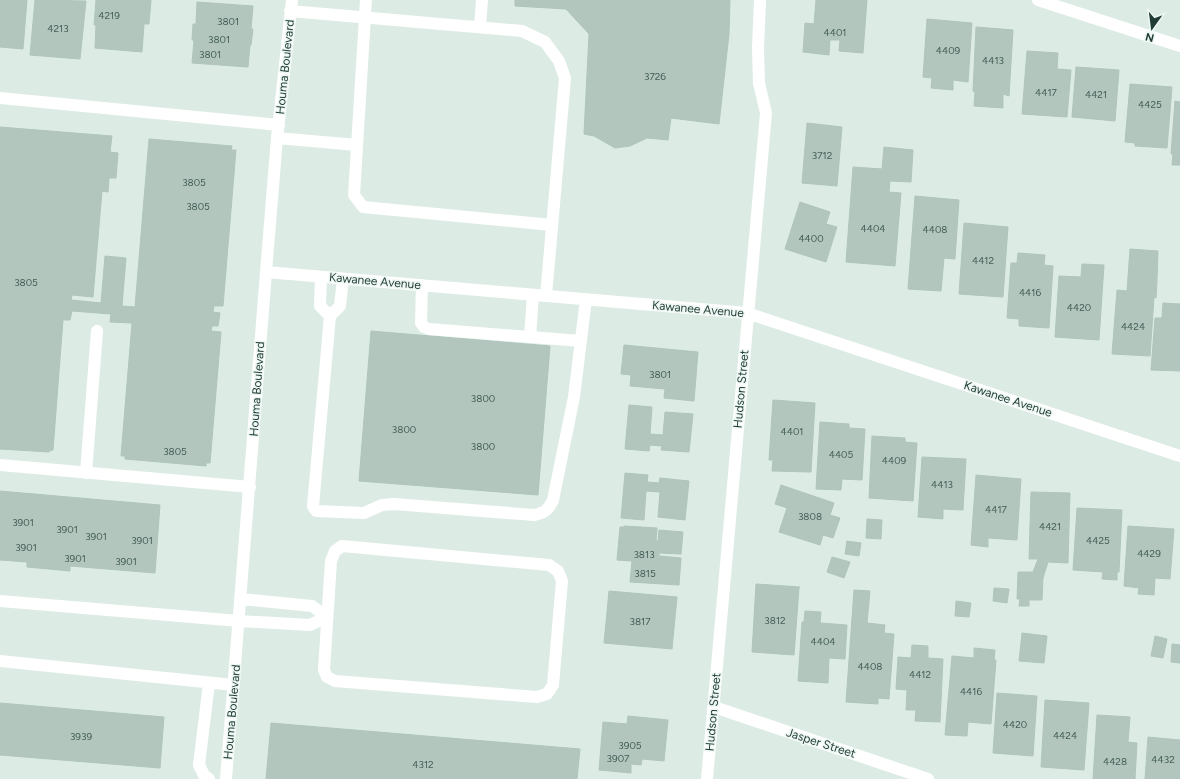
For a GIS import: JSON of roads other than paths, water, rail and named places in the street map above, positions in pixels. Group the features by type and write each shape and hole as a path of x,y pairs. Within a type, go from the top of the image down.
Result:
{"street":[{"path":"366,0 354,195 363,207 552,225"},
{"path":"480,27 482,0"},
{"name":"Hudson Street","path":"707,779 747,313 766,113 759,83 758,48 760,0"},
{"path":"1038,0 1180,46"},
{"path":"291,6 364,18 522,31 545,42 559,61 565,78 546,296"},
{"name":"Houma Boulevard","path":"226,779 277,138 291,6"},
{"path":"0,98 279,125"},
{"path":"277,138 357,145"},
{"name":"Kawanee Avenue","path":"266,272 747,313 1180,456"},
{"path":"321,277 320,306 330,316"},
{"path":"343,279 340,306 330,316 313,506 316,511 364,513 382,505 394,504 534,514 543,513 550,508 553,500 574,397 586,299"},
{"path":"422,285 421,323 424,327 429,329 581,341"},
{"path":"530,337 533,295"},
{"path":"86,472 97,331"},
{"path":"0,465 250,487"},
{"path":"342,546 549,565 558,571 562,581 553,685 547,694 537,698 335,681 327,677 324,670 327,616 331,561 335,550 342,546"},
{"path":"241,599 312,606 327,616"},
{"path":"0,601 239,621 310,625 327,616"},
{"path":"0,661 234,685"},
{"path":"209,683 199,766 204,775 209,779"},
{"name":"Jasper Street","path":"714,707 928,779"}]}
